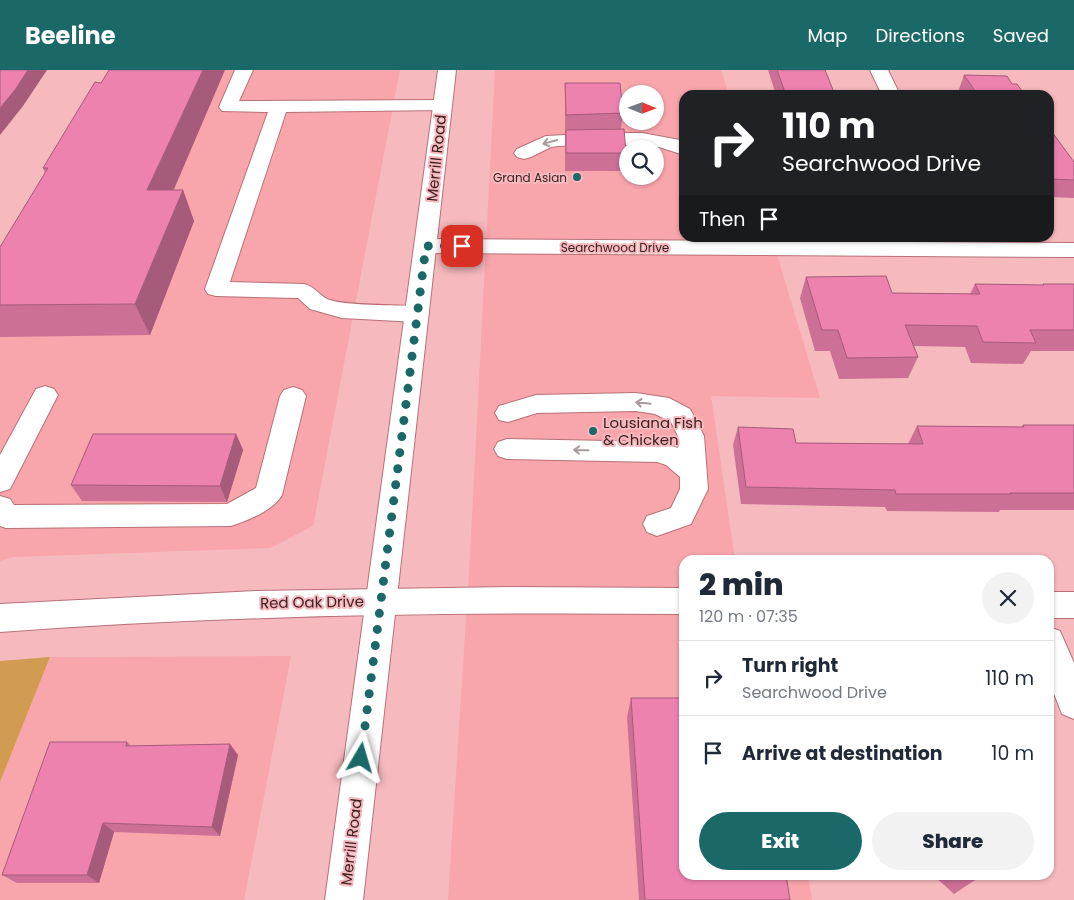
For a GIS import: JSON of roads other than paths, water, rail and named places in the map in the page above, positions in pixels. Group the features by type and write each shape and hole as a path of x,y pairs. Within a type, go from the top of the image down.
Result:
{"street":[{"path":"244,70 228,107 442,104"},
{"name":"Merrill Road","path":"344,900 447,70"},
{"path":"879,70 889,90"},
{"path":"279,106 216,289 304,291 318,304 342,310 417,314"},
{"path":"524,153 546,142 558,140 649,139 679,145"},
{"name":"Searchwood Drive","path":"426,246 963,243 1074,250"},
{"path":"0,481 45,395"},
{"path":"0,507 6,517 231,515 268,495 292,396"},
{"path":"508,412 536,404 636,402 660,405 681,416 691,436 694,489 681,516 657,524"},
{"path":"507,449 659,452 675,458 693,473"},
{"name":"Red Oak Drive","path":"0,618 127,608 380,601 679,601"},
{"path":"1054,605 1074,605"},
{"path":"1054,653 1074,703"}],"place":[{"name":"Grand Asian","path":"577,177"},
{"name":"Lousiana Fish & Chicken","path":"593,431"}]}
